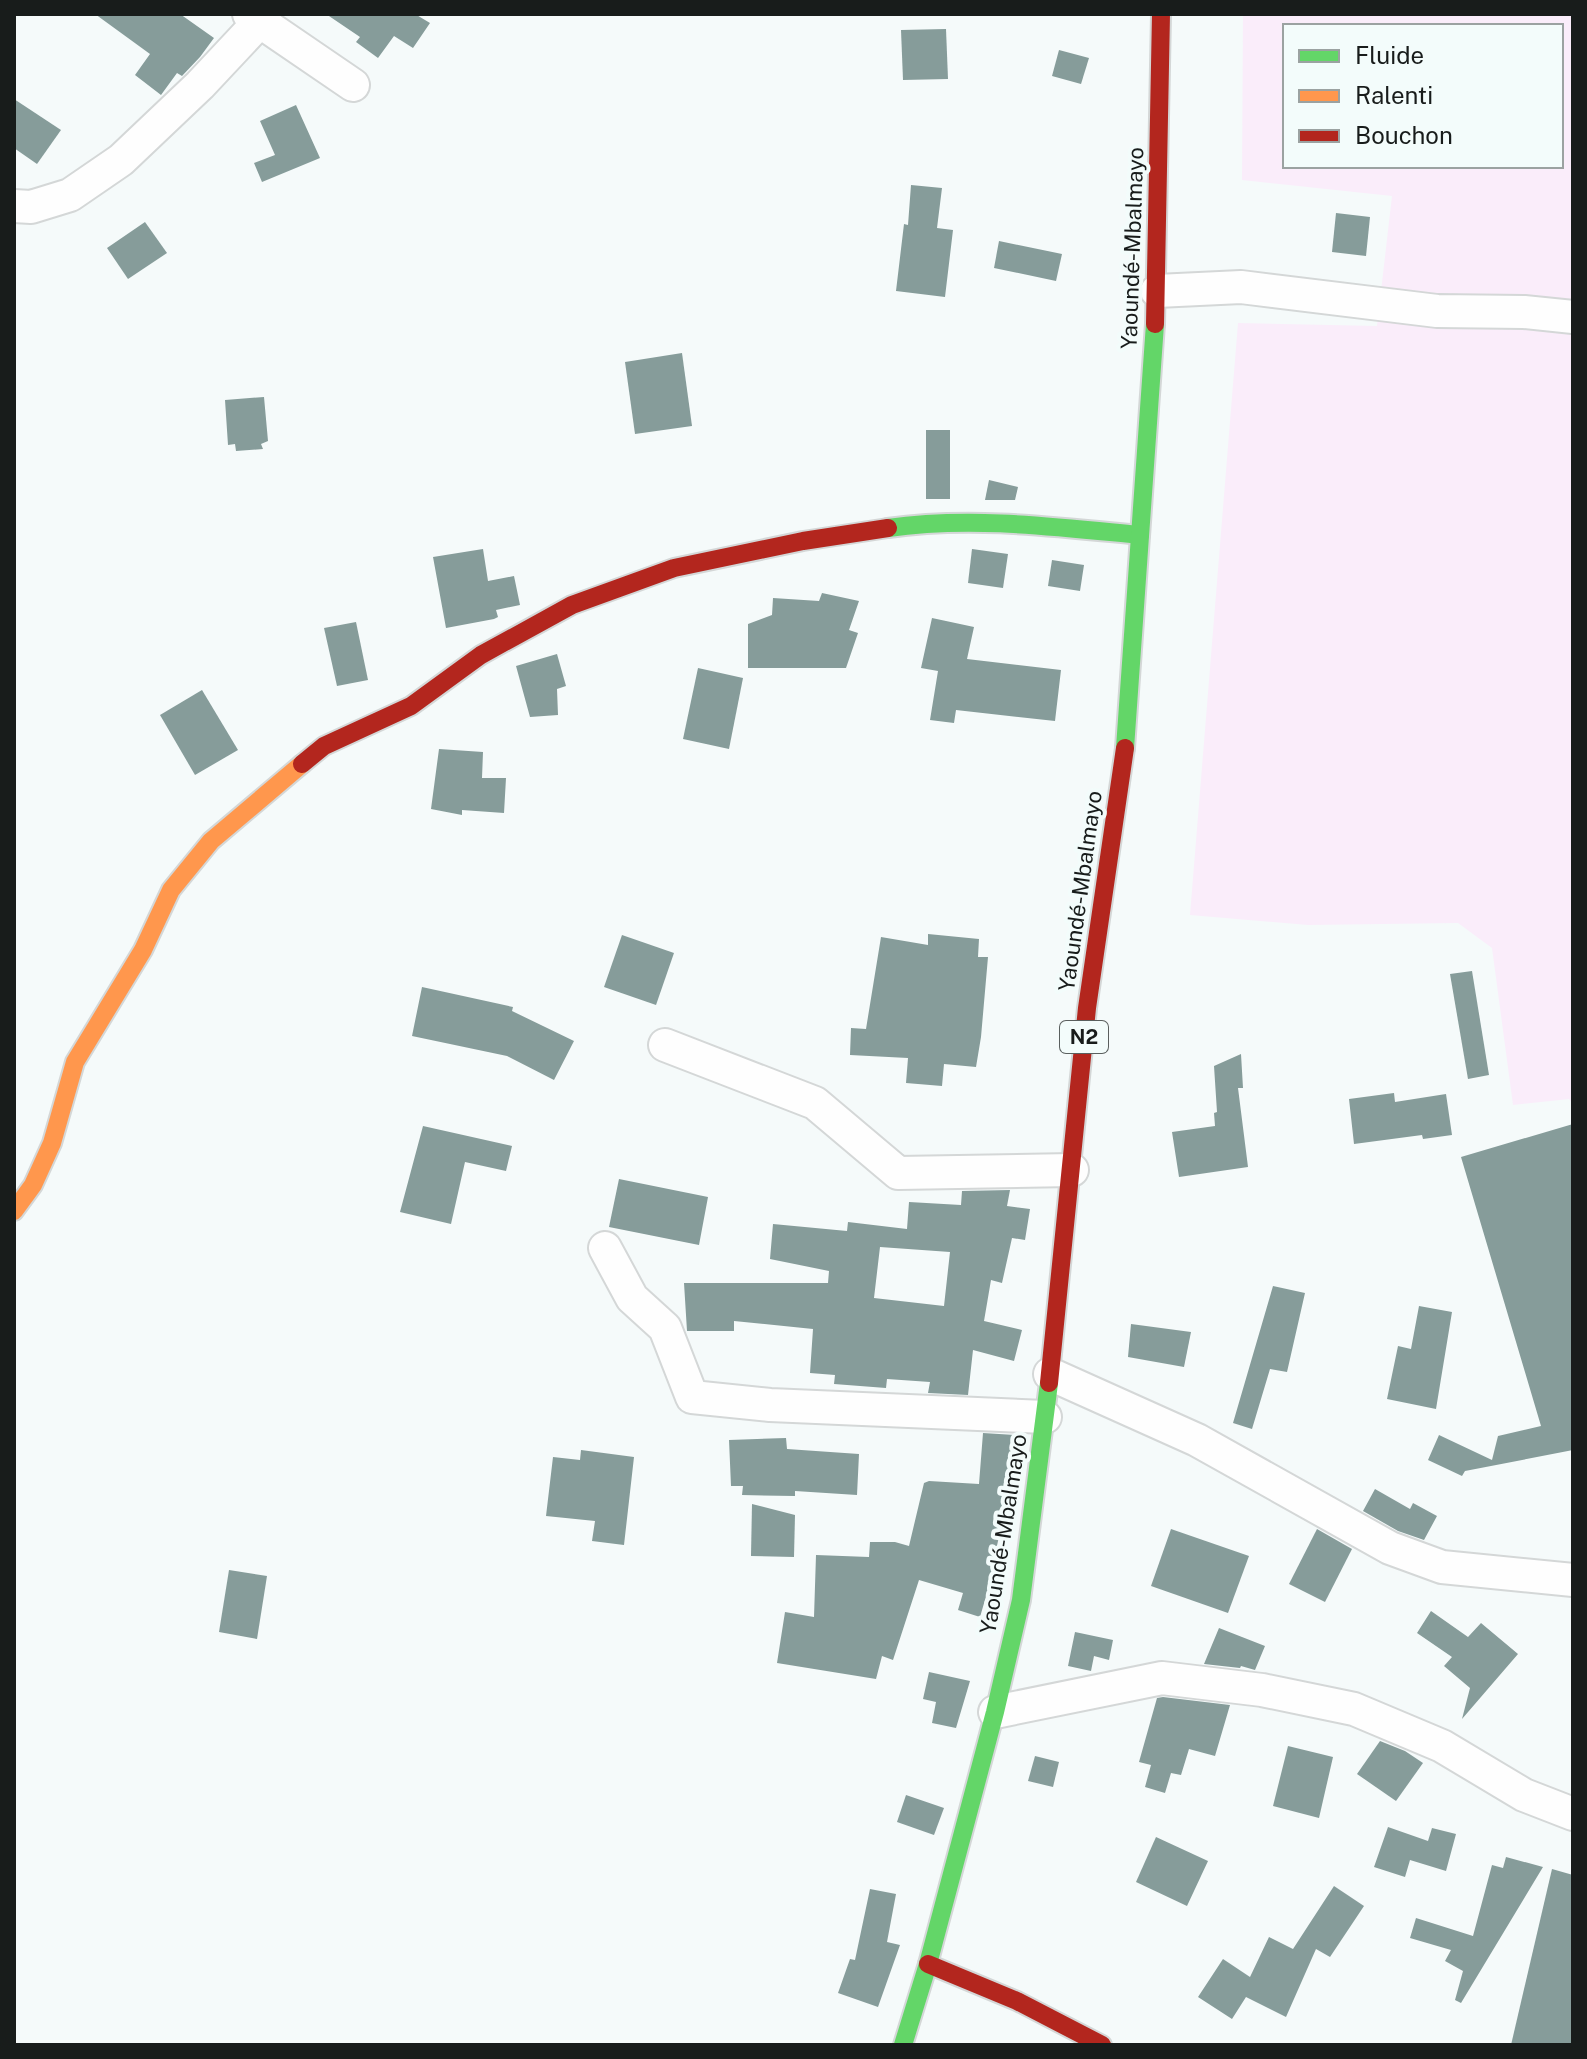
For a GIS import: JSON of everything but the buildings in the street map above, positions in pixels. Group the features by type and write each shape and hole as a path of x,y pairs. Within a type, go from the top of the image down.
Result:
{"main road":[{"name":"Yaoundé-Mbalmayo","path":"903,2045 928,1964 995,1712 1021,1600 1045,1417 1087,1008 1124,758 1157,291 1161,14"},
{"path":"14,1211 33,1185 52,1143 75,1062 143,950 171,890 211,841 324,746 411,706 481,655 572,605 674,568 803,541 917,524 1031,525 1140,535"},
{"path":"928,1964 996,1990 1061,2021 1102,2045"}],"street":[{"path":"14,206 31,207 70,195 121,160 200,85 255,17 353,85"},
{"path":"1157,291 1241,287 1437,311 1524,312 1573,317"},
{"path":"665,1045 815,1103 898,1173 1072,1170"},
{"path":"605,1248 632,1298 665,1328 692,1397 770,1405 1045,1417"},
{"path":"1050,1374 1197,1440 1390,1548 1442,1567 1573,1580"},
{"path":"995,1712 1162,1678 1262,1690 1354,1709 1442,1746 1524,1795 1573,1814"}],"shaded area":[{"path":"1243,14 1573,14 1573,1104 1569,1099 1513,1105 1492,948 1458,923 1308,925 1190,915 1238,323 1377,326 1392,196 1242,180"}],"traffic: fast":[{"path":"1125,748 1155,324"},
{"path":"888,528 982,523 1140,535"},
{"path":"903,2045 928,1964 995,1712 1021,1600 1049,1383"}],"traffic: slow":[{"path":"14,1211 33,1185 52,1143 75,1062 143,950 171,890 211,841 302,764"}],"traffic: jam":[{"path":"1155,324 1161,14"},
{"path":"302,764 324,746 411,706 481,655 572,605 674,568 803,541 888,528"},
{"path":"1049,1383 1087,1008 1125,748"},
{"path":"928,1964 1017,2001 1102,2045"}]}
